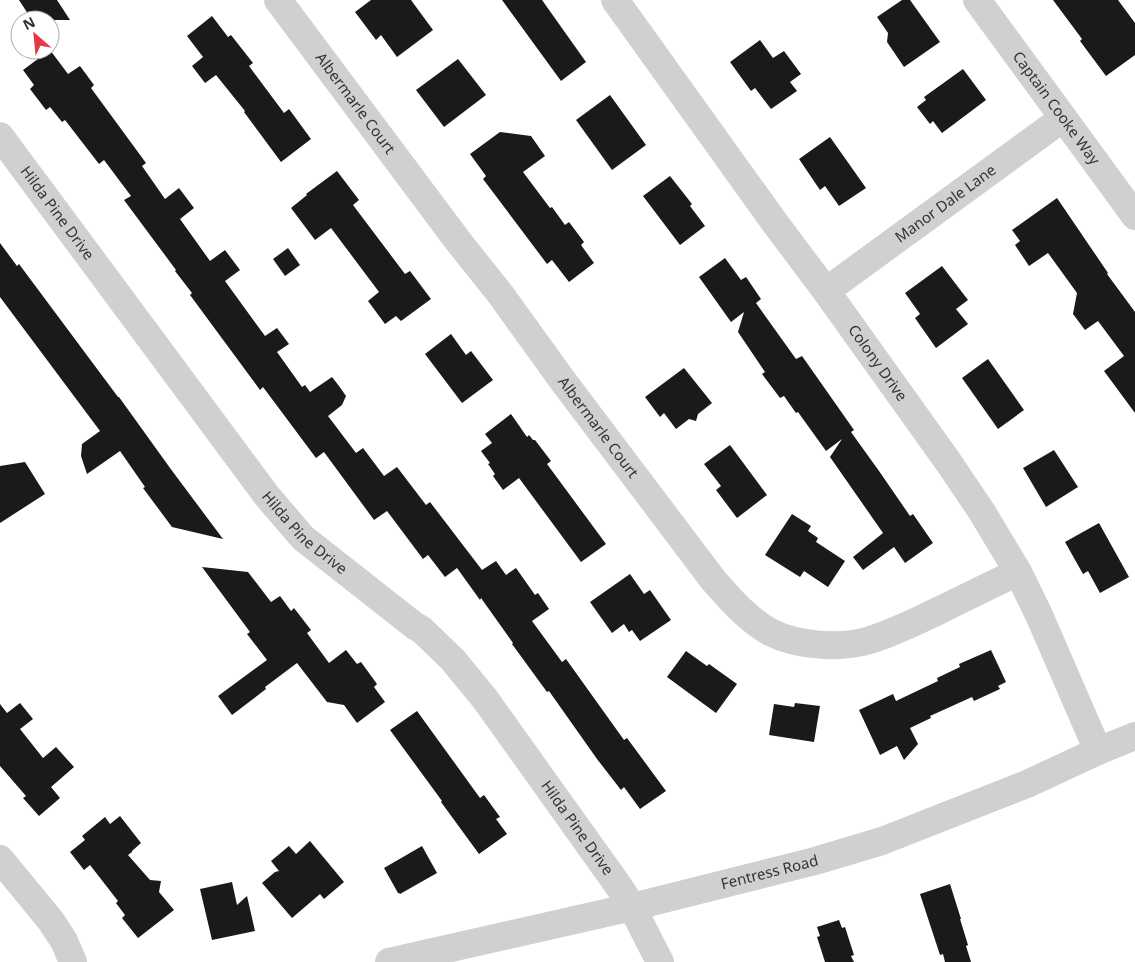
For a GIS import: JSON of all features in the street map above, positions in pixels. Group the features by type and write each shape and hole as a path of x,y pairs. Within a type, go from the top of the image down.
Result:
{"street":[{"name":"Albermarle Court","path":"278,0 714,581 740,611 770,632 792,640 814,644 848,645 869,640 912,623 1018,572"},
{"name":"Colony Drive","path":"615,0 826,291 971,496 1018,572 1039,615 1098,751"},
{"name":"Captain Cooke Way","path":"977,0 1135,216"},
{"name":"Manor Dale Lane","path":"826,291 1063,118"},
{"name":"Hilda Pine Drive","path":"0,136 267,496 303,538 422,630 453,660 485,699 620,888 632,907 660,962"},
{"name":"Fentress Road","path":"389,962 632,907 815,861 882,841 1027,784 1135,736"},
{"path":"0,859 51,921 64,941 73,962"}],"building":[{"path":"19,0 57,0 70,20 60,20 60,10 26,10"},
{"path":"371,0 411,0 433,30 397,57 381,35 376,40 355,12"},
{"path":"502,0 542,0 586,62 561,81"},
{"path":"902,0 910,0 940,42 904,67 887,42 888,33 877,17"},
{"path":"1053,0 1118,0 1135,23 1135,55 1106,76"},
{"path":"212,16 228,37 231,35 253,63 249,66 284,113 289,109 311,139 281,162 245,111 216,75 205,83 192,66 203,57 187,36"},
{"path":"760,40 773,58 784,51 801,74 790,82 797,91 771,109 755,88 751,91 730,62"},
{"path":"458,59 486,95 444,127 416,90"},
{"path":"36,60 58,60 68,74 80,66 94,85 91,88 146,163 142,166 165,199 179,188 194,208 180,219 210,261 225,250 240,270 225,281 265,336 277,328 289,344 277,352 302,387 305,385 310,392 332,377 346,396 342,405 328,416 356,453 363,448 384,476 397,467 426,505 430,502 482,570 496,561 506,575 516,568 535,595 538,593 549,609 532,621 562,662 566,659 624,740 627,738 666,791 640,809 624,787 621,790 597,759 549,691 547,692 512,644 481,598 480,600 457,568 445,577 428,555 423,559 387,511 374,520 324,452 316,458 263,387 260,390 190,295 192,293 124,200 131,196 104,160 99,164 65,120 62,122 50,107 46,110 30,89 34,85 23,70"},
{"path":"963,69 986,100 942,133 933,121 930,124 917,107 926,100 924,97"},
{"path":"610,95 646,145 612,170 576,120"},
{"path":"500,132 531,136 545,156 523,172 565,225 569,222 584,242 581,245 594,263 569,282 552,260 547,264 483,179 486,176 470,154"},
{"path":"830,137 866,188 839,206 825,186 820,190 799,159"},
{"path":"337,171 359,200 353,205 405,274 410,271 431,299 401,321 396,316 385,324 368,301 379,292 331,228 315,240 291,208 306,194"},
{"path":"670,176 692,204 690,206 705,226 680,245 643,196"},
{"path":"1057,198 1107,274 1135,312 1135,413 1104,371 1124,356 1098,321 1085,330 1073,314 1077,293 1048,253 1029,266 1015,245 1020,241 1012,230"},
{"path":"0,243 17,266 19,264 223,539 172,527 143,488 145,487 120,451 87,474 81,456 82,444 100,431 0,297"},
{"path":"288,248 300,265 285,276 273,259"},
{"path":"725,258 741,280 746,277 761,299 756,303 796,359 802,356 854,430 851,432 910,516 913,514 933,543 905,563 894,547 863,570 853,557 883,533 830,457 842,439 826,451 798,412 796,413 784,396 780,398 762,374 765,372 738,332 744,312 731,322 699,277"},
{"path":"942,266 968,300 956,309 968,324 936,348 915,318 920,314 905,293"},
{"path":"451,334 466,355 471,351 493,380 462,403 425,354"},
{"path":"988,359 1024,410 998,429 962,378"},
{"path":"684,368 712,403 698,414 696,421 689,419 676,429 664,413 660,417 645,397"},
{"path":"511,414 527,437 529,435 535,440 551,461 547,464 606,544 581,562 519,478 503,490 493,476 495,474 488,464 490,463 481,451 492,443 485,434"},
{"path":"730,445 767,495 737,518 716,490 721,486 704,464"},
{"path":"1054,450 1078,487 1046,507 1023,468"},
{"path":"25,462 45,494 0,523 0,466"},
{"path":"792,514 811,526 808,531 818,538 816,542 845,561 828,587 804,571 800,577 765,555"},
{"path":"1099,523 1129,577 1100,593 1088,571 1083,574 1065,542"},
{"path":"202,567 248,572 271,602 280,596 291,611 294,608 311,630 307,633 329,663 346,650 357,664 361,662 377,684 374,687 385,702 357,723 344,705 327,702 297,663 232,715 218,696 267,660 247,634 250,632"},
{"path":"630,574 644,594 650,590 671,620 640,641 632,630 629,632 624,624 612,633 590,602"},
{"path":"991,650 1006,682 998,686 1000,689 974,701 972,697 930,716 931,718 910,728 918,744 904,760 897,746 880,755 859,710 893,694 896,701 938,681 937,678 960,667 959,664"},
{"path":"686,651 707,666 709,664 737,684 716,713 667,677"},
{"path":"20,703 33,719 20,729 43,758 56,747 74,767 51,787 60,798 39,816 23,798 26,796 0,766 0,704 7,713"},
{"path":"795,703 820,706 814,742 769,735 774,704 794,707"},
{"path":"417,711 480,798 484,795 500,817 496,819 507,834 479,854 390,730"},
{"path":"120,816 141,843 128,855 150,880 161,881 159,892 174,910 138,938 122,918 125,915 116,903 118,901 90,865 84,870 70,852 85,840 82,836 105,817 110,824"},
{"path":"310,841 344,882 324,899 320,894 292,918 262,883 279,871 271,861 289,846 296,854"},
{"path":"422,846 437,873 400,894 384,868"},
{"path":"232,882 237,905 247,896 255,931 212,940 200,889"},
{"path":"950,884 968,945 966,946 971,962 945,962 943,954 940,955 920,894"},
{"path":"839,920 842,928 845,927 854,955 851,956 854,962 825,962 817,937 820,936 817,927"}]}
